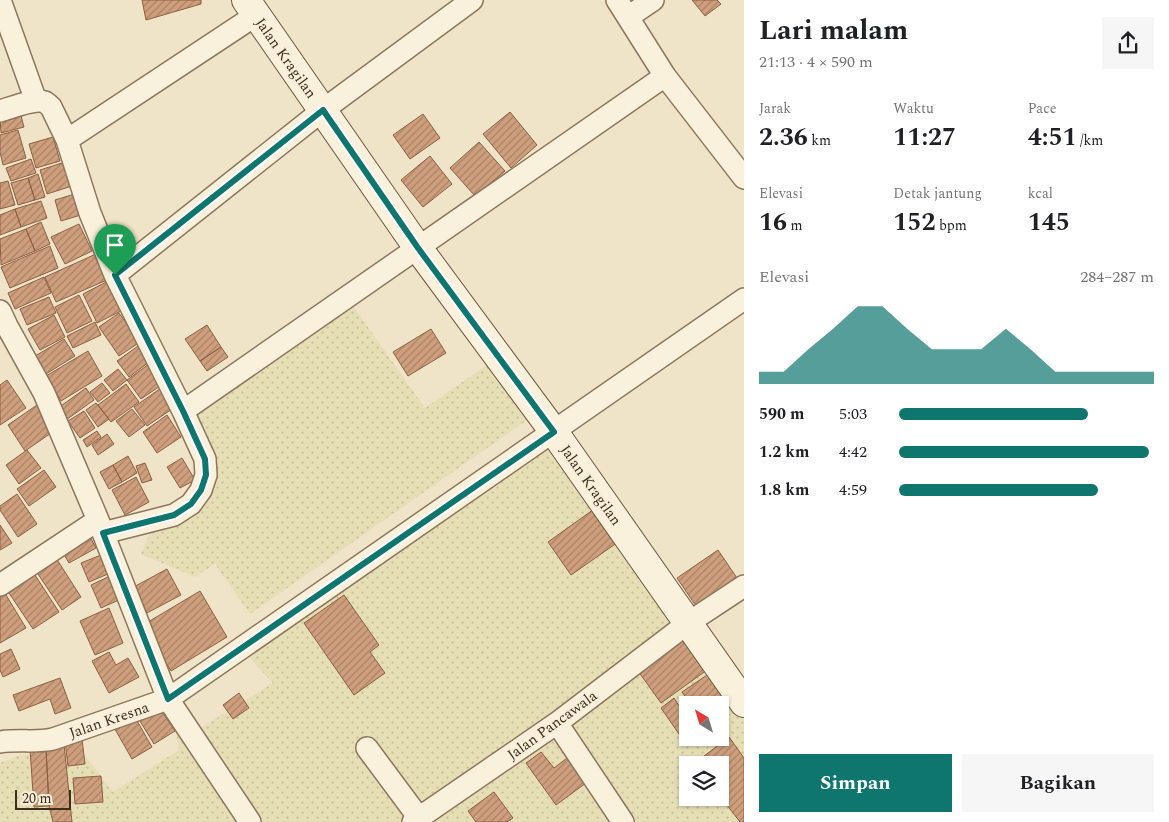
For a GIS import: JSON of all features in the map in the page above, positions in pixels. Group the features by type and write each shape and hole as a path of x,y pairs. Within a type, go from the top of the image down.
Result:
{"street":[{"path":"0,0 40,101"},
{"path":"115,275 323,110 472,0"},
{"path":"654,0 622,9 665,76 744,178"},
{"path":"67,140 251,7"},
{"name":"Jalan Kragilan","path":"251,7 418,248 554,432 744,702"},
{"path":"183,411 665,76"},
{"path":"0,111 40,101 51,108 67,140 90,213 115,275 205,459 206,475 201,490 191,504 174,515 100,526 0,584"},
{"name":"Jalan Kresna","path":"0,742 46,741 168,699 744,299"},
{"path":"2,322 44,393 100,526 168,699 250,822"},
{"name":"Jalan Pancawala","path":"425,818 557,723 688,623 744,586"},
{"path":"557,723 623,822"},
{"path":"367,748 425,818"}],"shaded area":[{"path":"351,303 425,408 494,360 533,416 250,614 215,564 195,577 141,554 154,524 192,518 216,479 192,414"},
{"path":"546,430 744,713 744,822 0,822 0,763 20,755 83,753 113,792 179,750 176,733 202,727 273,683 237,644"}],"building":[{"path":"142,0 201,0 201,4 146,20"},
{"path":"692,0 717,0 721,4 705,16"},
{"path":"20,112 24,127 1,133 0,118"},
{"path":"510,112 537,145 511,168 483,134"},
{"path":"423,114 440,138 410,159 393,135"},
{"path":"18,130 26,158 3,165 0,152 0,135"},
{"path":"53,137 60,161 36,168 29,144"},
{"path":"479,142 505,171 475,196 450,168"},
{"path":"430,156 452,184 423,207 401,180"},
{"path":"31,159 36,173 11,181 6,168"},
{"path":"65,162 72,186 47,194 40,170"},
{"path":"38,174 45,197 35,200 28,178"},
{"path":"28,178 35,200 18,205 11,183"},
{"path":"8,181 15,205 0,209 0,183"},
{"path":"78,193 84,214 61,221 55,200"},
{"path":"41,201 47,218 21,227 15,209"},
{"path":"15,209 21,227 0,235 0,215"},
{"path":"41,222 50,244 35,251 26,229"},
{"path":"79,224 92,251 65,264 51,237"},
{"path":"26,229 35,251 1,265 0,239"},
{"path":"50,246 58,268 10,288 1,267"},
{"path":"96,254 107,280 56,302 45,277"},
{"path":"44,277 51,293 15,309 8,293"},
{"path":"110,280 125,309 97,323 83,294"},
{"path":"79,295 92,321 67,333 55,307"},
{"path":"49,297 56,313 27,325 20,309"},
{"path":"119,313 140,342 119,356 99,327"},
{"path":"54,315 65,337 40,350 28,329"},
{"path":"95,322 101,335 73,348 67,336"},
{"path":"207,325 221,347 200,361 185,339"},
{"path":"431,329 446,353 408,376 393,352"},
{"path":"64,339 75,356 41,377 30,359"},
{"path":"138,346 149,362 129,377 117,361"},
{"path":"221,347 228,357 207,371 200,361"},
{"path":"88,351 102,376 61,401 46,376"},
{"path":"149,364 163,384 141,399 127,380"},
{"path":"118,369 127,380 113,391 104,380"},
{"path":"7,380 26,408 0,425 0,385"},
{"path":"102,383 110,393 98,402 90,392"},
{"path":"126,384 139,402 111,422 98,405"},
{"path":"86,388 94,400 66,420 58,408"},
{"path":"161,388 175,407 147,426 134,407"},
{"path":"96,403 109,419 98,427 86,410"},
{"path":"37,405 54,431 25,451 8,425"},
{"path":"132,409 145,425 129,437 116,421"},
{"path":"84,411 95,428 80,438 68,421"},
{"path":"167,415 181,437 157,453 143,432"},
{"path":"97,431 101,437 87,447 83,440"},
{"path":"107,434 114,444 98,455 92,445"},
{"path":"27,450 41,468 19,484 6,465"},
{"path":"128,456 137,473 122,482 113,465"},
{"path":"182,458 195,480 180,488 167,467"},
{"path":"145,463 152,480 142,483 136,466"},
{"path":"113,465 122,482 109,489 100,472"},
{"path":"44,470 56,487 29,506 17,489"},
{"path":"136,477 149,502 125,515 112,490"},
{"path":"17,494 37,524 18,537 0,510 0,506"},
{"path":"597,507 621,540 571,575 548,542"},
{"path":"0,525 12,543 0,550"},
{"path":"89,535 96,548 69,563 62,551"},
{"path":"718,550 739,581 698,609 677,578"},
{"path":"101,555 108,574 89,582 81,563"},
{"path":"56,558 81,597 62,610 36,571"},
{"path":"167,569 181,595 143,615 130,589"},
{"path":"35,575 59,612 33,629 9,593"},
{"path":"110,576 121,599 101,608 91,585"},
{"path":"3,590 26,628 0,643 0,592"},
{"path":"200,591 227,637 171,671 143,625"},
{"path":"344,595 379,645 370,652 385,673 354,695 304,623"},
{"path":"109,608 123,643 95,655 80,621"},
{"path":"692,633 714,665 661,703 638,671"},
{"path":"11,649 20,669 3,677 0,670 0,654"},
{"path":"109,652 116,665 128,658 139,677 109,693 92,661"},
{"path":"713,671 729,696 685,696 682,692"},
{"path":"60,678 71,708 55,714 50,699 19,711 13,695"},
{"path":"239,693 249,708 233,719 223,705"},
{"path":"674,698 679,706 679,734 661,708"},
{"path":"157,704 175,731 154,744 135,713"},
{"path":"132,712 152,747 132,759 112,724"},
{"path":"729,737 744,758 744,822 740,822 728,806 729,756 704,756 717,746 729,746"},
{"path":"82,739 85,764 68,766 65,741"},
{"path":"64,744 72,822 53,822 49,806 46,748"},
{"path":"46,748 49,806 34,807 30,749"},
{"path":"541,752 554,768 571,755 590,780 556,805 526,763"},
{"path":"101,776 103,802 75,804 73,778"},
{"path":"494,792 513,818 507,822 476,822 468,811"}],"route":[{"path":"323,110 418,248 554,432 168,699 103,533 174,515 191,504 201,490 206,475 205,459 115,275 323,110"}]}
